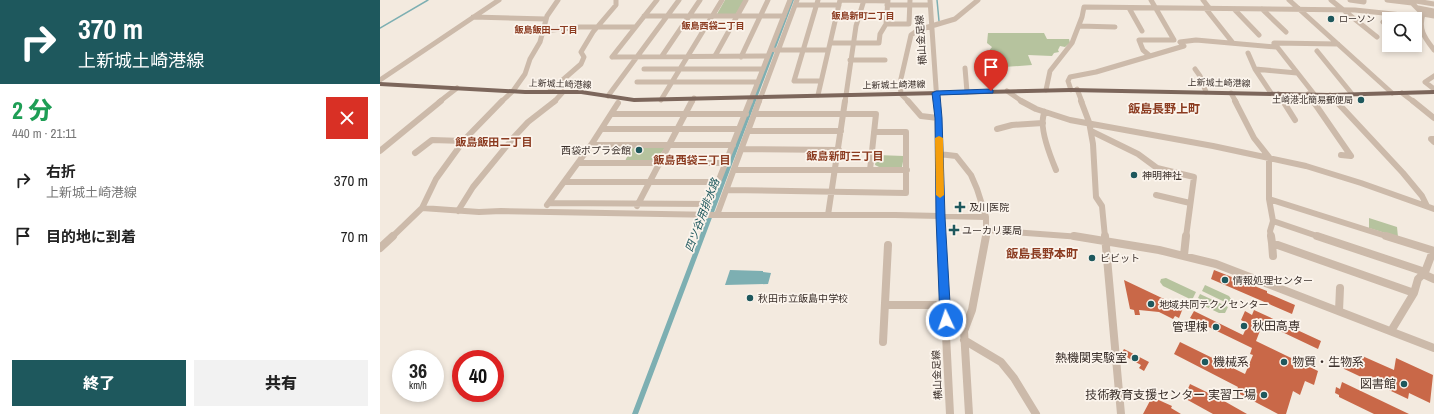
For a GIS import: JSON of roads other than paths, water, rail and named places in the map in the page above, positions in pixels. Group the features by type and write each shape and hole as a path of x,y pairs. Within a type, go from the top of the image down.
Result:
{"main road":[{"name":"上新城土崎港線","path":"380,84 513,91 581,92 634,100 1046,90 1330,95 1434,91"}],"street":[{"path":"380,80 499,0"},
{"path":"380,248 422,208 436,179 464,141 489,113 513,91 525,74 530,59 540,42 546,19 558,0"},
{"path":"550,91 581,64 584,57 581,52 597,27 616,5 616,0"},
{"path":"657,0 612,57 768,56"},
{"path":"608,96 679,0"},
{"path":"662,56 700,0"},
{"path":"661,100 722,0"},
{"path":"715,56 746,0"},
{"path":"741,57 768,0"},
{"path":"710,215 727,190 749,131 755,114 758,82 768,56 775,50 790,0"},
{"path":"828,215 839,150 842,114 850,60 856,26 864,0"},
{"path":"710,215 709,204 725,163 746,114 757,96 796,2 840,2 864,0 888,2 930,2"},
{"path":"938,118 921,116 901,94 900,83 911,35 918,30 955,18 978,0"},
{"path":"1126,0 1142,31"},
{"path":"1150,56 1143,50 1139,40 1174,40 1151,0"},
{"path":"1203,0 1233,43"},
{"path":"1289,0 1392,93"},
{"path":"1331,0 1377,37"},
{"path":"1350,0 1364,2 1364,0"},
{"path":"1387,0 1434,4"},
{"path":"1411,1 1420,12"},
{"path":"817,2 794,80 821,81"},
{"path":"818,95 840,2"},
{"path":"831,43 879,43 880,34 886,24 888,2"},
{"path":"886,24 909,24 910,2"},
{"name":"横山金足線","path":"930,2 938,118 940,217 950,414"},
{"path":"1046,90 1050,71 1072,43 1084,8 1343,10 1383,12"},
{"path":"1418,8 1434,11"},
{"path":"1234,9 1259,35"},
{"path":"1262,9 1286,32"},
{"path":"1422,15 1434,16"},
{"path":"644,16 784,16"},
{"path":"473,18 546,19"},
{"path":"1079,26 1115,27"},
{"path":"543,31 597,27 635,27"},
{"path":"1422,33 1434,50"},
{"path":"1425,37 1434,38"},
{"path":"1121,414 1106,240 1102,206 1096,198 1091,131 1089,122 1074,90 1068,81 1070,78 1096,72 1184,46 1180,42 1196,40 1276,47"},
{"path":"1338,44 1274,43 1311,94 1351,156 1341,156"},
{"path":"775,50 828,50"},
{"path":"1317,51 1352,94"},
{"path":"1248,53 1255,69 1295,120"},
{"path":"850,60 884,60"},
{"path":"965,68 967,92"},
{"path":"644,69 763,69"},
{"path":"1255,69 1296,73"},
{"path":"1195,70 1200,76 1206,92"},
{"path":"1434,76 1425,82 1434,91"},
{"path":"637,82 758,82"},
{"path":"380,151 457,88"},
{"path":"1007,91 1024,104 1071,120 1089,122 1269,157 1334,173 1434,209"},
{"path":"458,211 473,188 514,137 528,122 553,104 563,92"},
{"path":"1231,93 1254,138 1269,157 1269,199 1273,221 1270,231 1273,256"},
{"path":"1402,93 1434,118"},
{"path":"1330,95 1403,173 1422,196 1426,206"},
{"path":"633,213 694,98"},
{"path":"542,212 579,163 618,104"},
{"path":"1045,112 1043,115 1043,123 1047,147 1056,170"},
{"path":"612,114 746,114"},
{"path":"755,114 876,114 870,170"},
{"path":"997,129 1012,125 1043,123"},
{"path":"602,129 739,129"},
{"path":"749,131 840,131"},
{"path":"1091,131 1138,154 1157,168 1194,177 1184,255"},
{"path":"727,190 906,193 906,132 874,132"},
{"path":"1434,139 1431,139 1434,142"},
{"path":"416,153 432,140 464,141"},
{"path":"591,145 733,145"},
{"path":"742,149 839,150"},
{"path":"939,154 956,156 970,175 977,189 986,217 987,230 972,310 964,331 969,414"},
{"path":"579,163 725,163"},
{"path":"734,170 907,170"},
{"path":"564,182 718,182"},
{"path":"1156,195 1190,203"},
{"path":"1269,199 1434,251 1424,273 1418,280 1414,293 1391,331"},
{"path":"549,203 709,204"},
{"path":"422,208 458,211 986,217"},
{"path":"1273,221 1424,273 1434,279"},
{"path":"987,230 1050,232 1106,240 1184,255 1216,264 1434,348"},
{"path":"1272,243 1414,293"},
{"path":"883,342 888,245"},
{"path":"1339,311 1340,288"},
{"path":"885,305 945,305"},
{"path":"964,340 1001,362 1014,378 1036,414"}],"water":[{"name":"四ツ谷用排水路","path":"792,0 794,0 638,414 632,414 727,164"},
{"path":"730,270 763,271 771,273 768,284 725,285"}],"waterway":[{"path":"380,28 428,0"},
{"path":"937,0 939,21"}],"place":[{"name":"ローソン","path":"1331,19"},
{"name":"土崎港北簡易郵便局","path":"1361,100"},
{"name":"西袋ポプラ会館","path":"639,150"},
{"name":"神明神社","path":"1134,175"},
{"name":"及川医院","path":"960,207"},
{"name":"ユーカリ薬局","path":"954,230"},
{"name":"ビビット","path":"1092,258"},
{"name":"情報処理センター","path":"1225,280"},
{"name":"秋田市立飯島中学校","path":"750,298"},
{"name":"地域共同テクノセンター","path":"1151,304"},
{"name":"秋田高専","path":"1244,326"},
{"name":"管理棟","path":"1216,327"},
{"name":"熱機関実験室","path":"1135,358"},
{"name":"機械系","path":"1205,362"},
{"name":"物質・生物系","path":"1284,362"},
{"name":"図書館","path":"1404,384"},
{"name":"技術教育支援センター 実習工場","path":"1264,395"}],"district":[{"name":"飯島新町二丁目","path":"863,16"},
{"name":"飯島西袋二丁目","path":"713,26"},
{"name":"飯島飯田一丁目","path":"546,30"},
{"name":"飯島長野上町","path":"1164,109"},
{"name":"飯島飯田二丁目","path":"494,142"},
{"name":"飯島新町三丁目","path":"845,156"},
{"name":"飯島西袋三丁目","path":"692,160"},
{"name":"飯島長野本町","path":"1042,254"}]}
